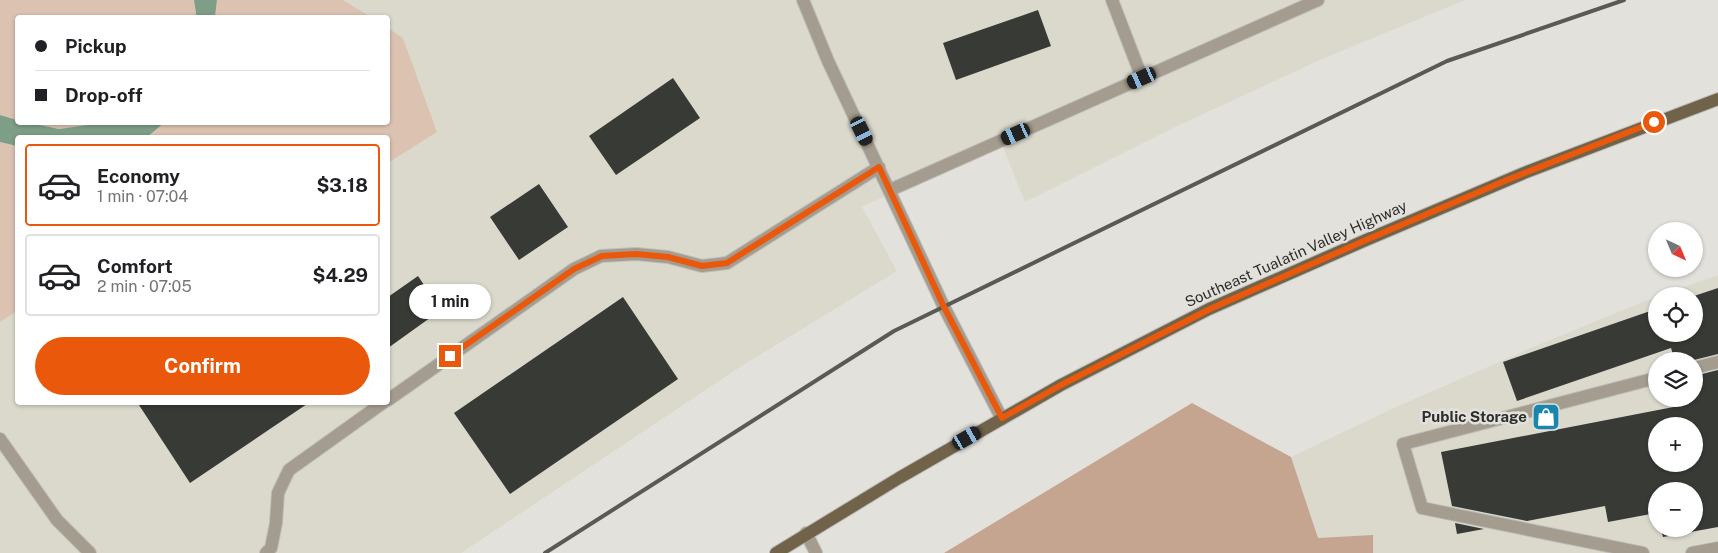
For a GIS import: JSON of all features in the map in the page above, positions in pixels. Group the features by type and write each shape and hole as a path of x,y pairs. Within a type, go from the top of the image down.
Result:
{"main road":[{"name":"Southeast Tualatin Valley Highway","path":"776,553 898,478 1002,418 1061,385 1218,305 1524,173 1718,99"}],"street":[{"path":"803,0 828,61 944,307 1002,418"},
{"path":"1112,0 1142,78"},
{"path":"890,190 1318,0"},
{"path":"390,399 574,269 602,256 636,254 668,257 702,266 727,263 879,167"},
{"path":"1703,366 1718,362"},
{"path":"1643,553 1422,508 1403,444 1648,380"},
{"path":"266,553 271,548 276,523 278,493 288,470 380,405"},
{"path":"0,439 57,520 90,553"},
{"path":"806,534 816,553"},
{"path":"1692,553 1718,548"}],"shaded area":[{"path":"0,0 194,0 196,15 15,15 15,119 0,115"},
{"path":"194,0 217,0 215,15 196,15"},
{"path":"217,0 343,0 368,15 215,15"},
{"path":"343,0 1465,0 1322,59 1175,127 1025,202 1000,140 862,207 897,271 743,365 461,553 0,553 0,322 15,312 15,405 390,405 390,162 437,132 403,38 390,29 390,15 368,15"},
{"path":"390,29 403,38 437,132 390,162 390,135 149,135 162,125 390,125"},
{"path":"0,115 15,119 15,125 40,125 59,129 88,125 162,125 149,135 15,135 15,146 0,142"},
{"path":"40,125 93,125 59,129"},
{"path":"0,142 15,145 15,312 0,322"},
{"name":"Public Storage","path":"1718,275 1718,553 1106,553 1291,457 1394,408 1531,348 1648,300 1648,342 1703,342 1703,287 1684,287"},
{"path":"1192,403 1291,457 1318,538 1373,535 1373,553 944,553"}],"building":[{"path":"1038,10 1051,46 956,80 943,43"},
{"path":"673,78 700,118 616,175 589,136"},
{"path":"539,184 568,227 519,260 490,217"},
{"path":"418,276 441,310 390,347 390,296"},
{"path":"1718,288 1718,354 1703,358 1703,352 1672,352 1671,348 1659,352 1648,352 1648,356 1517,401 1503,362 1648,312 1648,342 1703,342 1703,293"},
{"path":"623,297 678,379 510,494 454,413"},
{"path":"1718,370 1718,527 1703,530 1703,482 1648,482 1648,514 1608,522 1605,506 1527,521 1452,506 1441,452 1674,407 1703,407 1703,374"},
{"path":"139,405 306,405 190,483"},
{"path":"1455,523 1484,529 1457,534"}],"railway":[{"path":"545,553 894,331 1447,61 1624,0"}],"place":[{"name":"Public Storage","path":"1546,417"}],"route":[{"path":"450,356 574,269 602,256 636,254 668,257 702,266 727,263 879,167 944,307 1002,418 1061,385 1210,309 1507,180 1654,122"}]}
